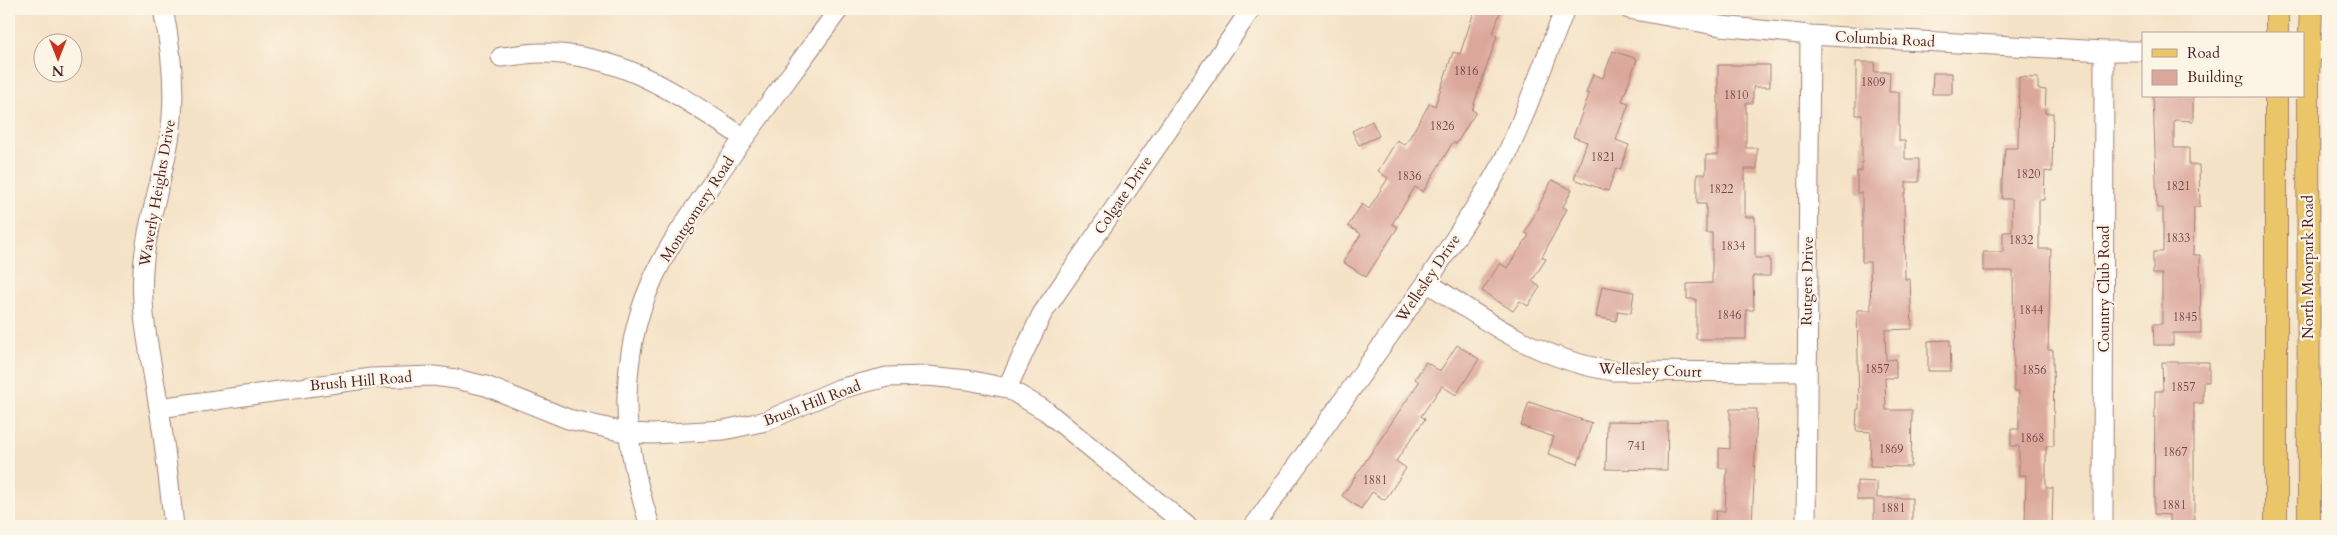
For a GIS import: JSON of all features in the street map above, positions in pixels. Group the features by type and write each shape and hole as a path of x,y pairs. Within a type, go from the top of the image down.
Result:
{"main road":[{"path":"2276,32 2277,9"},
{"name":"North Moorpark Road","path":"2309,526 2314,50 2311,9"},
{"path":"2276,98 2276,526"}],"street":[{"name":"Waverly Heights Drive","path":"163,9 171,50 173,90 170,139 146,242 143,272 144,313 159,408 174,526"},
{"name":"Montgomery Road","path":"650,526 636,483 629,433 627,397 631,356 641,310 650,285 678,232 744,138 839,9"},
{"name":"Colgate Drive","path":"1007,388 1042,314 1250,9"},
{"name":"Wellesley Drive","path":"1254,526 1427,282 1506,156 1565,9"},
{"name":"Columbia Road","path":"1629,9 1722,26 1810,35 2104,51 2142,51"},
{"name":"Rutgers Drive","path":"1806,526 1810,35"},
{"name":"Country Club Road","path":"2103,526 2104,51"},
{"path":"501,57 539,53 594,59 622,68 656,81 744,138"},
{"name":"Wellesley Court","path":"1427,282 1518,341 1589,368 1614,371 1806,372"},
{"name":"Brush Hill Road","path":"159,408 372,378 434,376 486,386 568,419 629,433 652,434 724,430 766,422 839,389 886,377 928,376 968,380 1007,388 1046,411 1187,526"}],"building":[{"path":"1475,9 1501,9 1493,34 1497,36 1472,110 1476,112 1456,144 1453,142 1423,192 1415,187 1392,224 1398,227 1366,277 1343,262 1361,234 1348,226 1362,204 1369,209 1388,178 1378,171 1397,140 1405,145 1430,103 1435,106 1453,52 1460,54"},
{"path":"1613,51 1637,59 1622,101 1629,103 1616,140 1629,145 1620,170 1616,168 1608,191 1574,179 1587,142 1573,137 1589,94 1586,93 1593,74 1603,78"},
{"path":"1856,62 1875,62 1874,72 1890,72 1889,92 1899,92 1899,141 1905,141 1905,159 1919,159 1919,182 1906,182 1906,193 1904,193 1905,279 1910,279 1912,329 1885,330 1886,360 1896,359 1896,378 1885,378 1886,410 1912,410 1911,467 1870,466 1871,432 1856,431 1857,409 1859,409 1857,310 1871,310 1870,262 1862,262 1862,193 1857,193 1857,171 1862,171 1862,115 1856,115"},
{"path":"1718,65 1770,65 1770,87 1753,87 1753,103 1746,103 1746,148 1757,148 1757,169 1745,169 1745,217 1755,217 1755,258 1770,258 1770,276 1753,276 1754,310 1746,310 1746,339 1696,339 1696,299 1687,299 1687,284 1712,283 1712,233 1706,233 1706,204 1697,204 1697,174 1706,174 1706,155 1718,155"},
{"path":"1933,73 1952,73 1952,94 1932,94"},
{"path":"2019,77 2038,78 2038,89 2046,90 2045,113 2053,113 2052,172 2045,171 2044,200 2039,200 2039,249 2051,249 2048,350 2053,350 2054,446 2046,446 2046,488 2053,488 2052,526 2025,526 2026,475 2019,475 2019,446 2011,446 2011,429 2019,429 2019,391 2014,391 2013,271 1983,271 1983,252 2003,252 2003,232 2012,232 2012,199 2002,199 2002,181 2005,148 2018,148"},
{"path":"2153,98 2193,98 2193,121 2174,120 2174,148 2189,148 2189,165 2199,165 2200,207 2194,207 2193,255 2200,255 2201,333 2173,333 2173,345 2154,345 2153,324 2162,324 2162,274 2153,274 2153,252 2163,252 2163,208 2157,208"},
{"path":"1372,121 1379,136 1359,145 1352,131"},
{"path":"1552,180 1572,190 1563,207 1567,209 1542,257 1546,259 1532,281 1540,287 1528,306 1520,301 1513,311 1482,291 1500,263 1507,268 1529,235 1525,233"},
{"path":"1602,286 1634,292 1631,313 1618,311 1616,321 1596,317"},
{"path":"1950,340 1951,371 1928,371 1928,341"},
{"path":"1457,345 1479,359 1456,395 1442,386 1421,416 1425,419 1396,461 1406,468 1385,500 1372,492 1361,509 1342,496 1419,382 1415,379 1426,362 1440,371"},
{"path":"2162,362 2209,362 2209,382 2203,382 2203,403 2194,403 2194,526 2170,526 2170,515 2154,514 2155,391 2163,391"},
{"path":"1529,402 1592,423 1578,464 1548,454 1554,437 1521,426"},
{"path":"1730,409 1757,409 1752,526 1715,526 1716,511 1725,511 1727,468 1719,468 1719,448 1730,449"},
{"path":"1607,421 1668,422 1667,470 1606,469"},
{"path":"1857,481 1877,482 1877,498 1912,498 1912,526 1874,526 1874,500 1857,500"}]}
